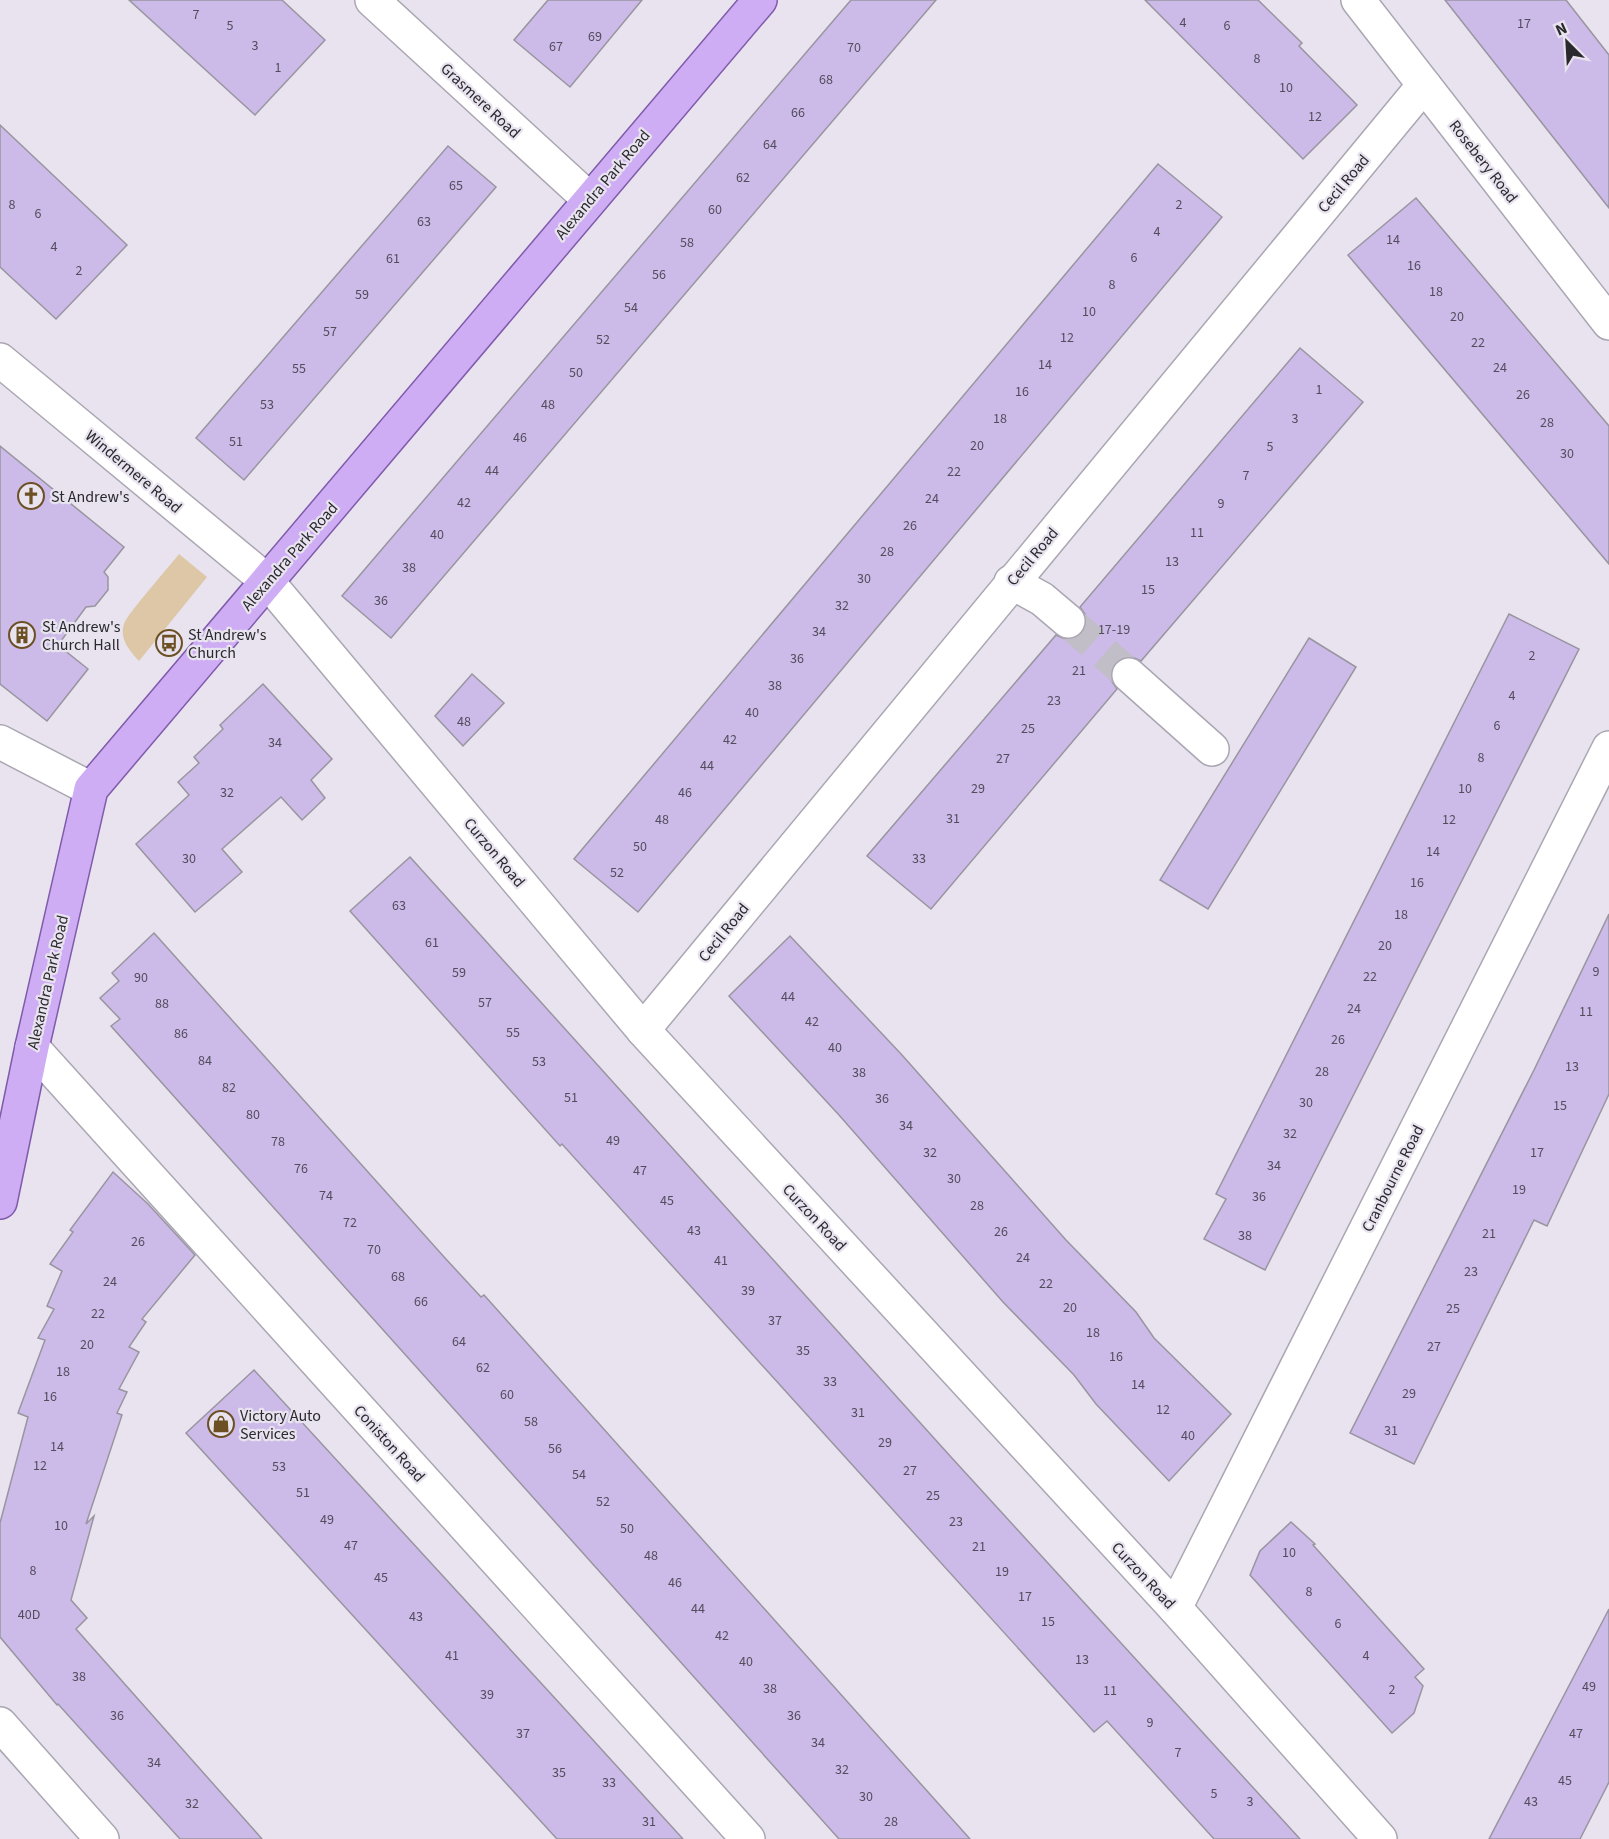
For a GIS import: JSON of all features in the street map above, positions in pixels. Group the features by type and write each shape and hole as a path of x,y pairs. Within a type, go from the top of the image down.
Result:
{"main road":[{"name":"Alexandra Park Road","path":"0,1202 32,1047 91,789 760,0"}],"street":[{"name":"Grasmere Road","path":"372,0 589,200"},
{"name":"Rosebery Road","path":"1358,0 1609,323"},
{"name":"Cecil Road","path":"643,1030 1424,85"},
{"name":"Windermere Road","path":"0,360 267,581"},
{"name":"Curzon Road","path":"267,581 643,1030 1175,1608 1380,1839"},
{"path":"1011,582 1042,599 1068,621"},
{"path":"1129,675 1212,749"},
{"path":"0,741 91,789"},
{"name":"Cranbourne Road","path":"1175,1608 1609,748"},
{"name":"Coniston Road","path":"32,1047 748,1839"},
{"path":"0,1724 102,1839"}],"shaded area":[{"path":"179,554 207,577 139,661 124,640 124,624"}],"building":[{"path":"129,0 282,0 325,40 255,115"},
{"path":"548,0 642,0 570,87 514,40"},
{"path":"851,0 936,0 391,638 342,596"},
{"path":"1145,0 1258,0 1302,43 1299,46 1357,105 1303,159"},
{"path":"1445,0 1566,0 1609,55 1609,208"},
{"path":"0,125 127,245 56,319 0,267"},
{"path":"448,146 496,187 244,480 196,438"},
{"path":"1158,164 1222,217 638,912 574,859"},
{"path":"1416,198 1609,426 1609,564 1348,255"},
{"path":"1300,348 1363,402 1141,661 1132,657 1124,657 1115,663 1111,672 1111,680 1117,689 931,909 867,856 1056,635 1065,639 1074,639 1082,634 1086,624 1085,614 1080,607"},
{"name":"St Andrew's","path":"0,446 124,547 104,572 108,577 108,590 95,606 86,607 58,645 88,669 47,721 0,684"},
{"path":"1509,614 1579,649 1265,1270 1204,1239 1226,1199 1216,1194"},
{"path":"1309,638 1356,667 1208,909 1160,880"},
{"path":"472,674 504,703 463,746 435,716"},
{"path":"263,684 332,759 311,780 325,798 302,820 281,797 222,849 242,872 195,912 136,844 189,795 178,782 199,763 194,757 223,729 220,725"},
{"path":"410,857 951,1457 1300,1839 1214,1839 1107,1721 1094,1732 562,1144 560,1146 350,911"},
{"path":"1609,914 1609,1094 1547,1226 1534,1220 1414,1464 1350,1433 1534,1070"},
{"path":"154,933 445,1258 481,1297 484,1295 970,1839 839,1839 111,1026 120,1019 100,998 119,981 112,973"},
{"path":"790,936 902,1055 1066,1240 1136,1312 1154,1338 1231,1414 1169,1481 1096,1404 1074,1375 1003,1302 839,1115 729,996"},
{"path":"113,1172 148,1204 195,1255 142,1319 146,1322 129,1347 139,1352 119,1389 127,1392 117,1413 122,1415 86,1524 94,1516 71,1600 87,1618 76,1629 262,1839 180,1839 57,1705 0,1637 0,1523 28,1417 18,1413 45,1340 38,1338 54,1309 47,1306 62,1271 50,1264 73,1232 70,1230"},
{"path":"254,1370 683,1839 557,1839 186,1433"},
{"path":"1291,1522 1315,1544 1313,1545 1424,1669 1415,1677 1423,1686 1414,1713 1392,1733 1250,1575 1260,1551"},
{"path":"1609,1609 1609,1782 1580,1839 1489,1839"}],"tunnel":[{"path":"1068,621 1129,675"}],"place":[{"name":"St Andrew's","path":"31,496"},
{"name":"St Andrew's Church Hall","path":"22,635"},
{"name":"St Andrew's Church","path":"169,643"},
{"name":"Victory Auto Services","path":"221,1424"}]}
